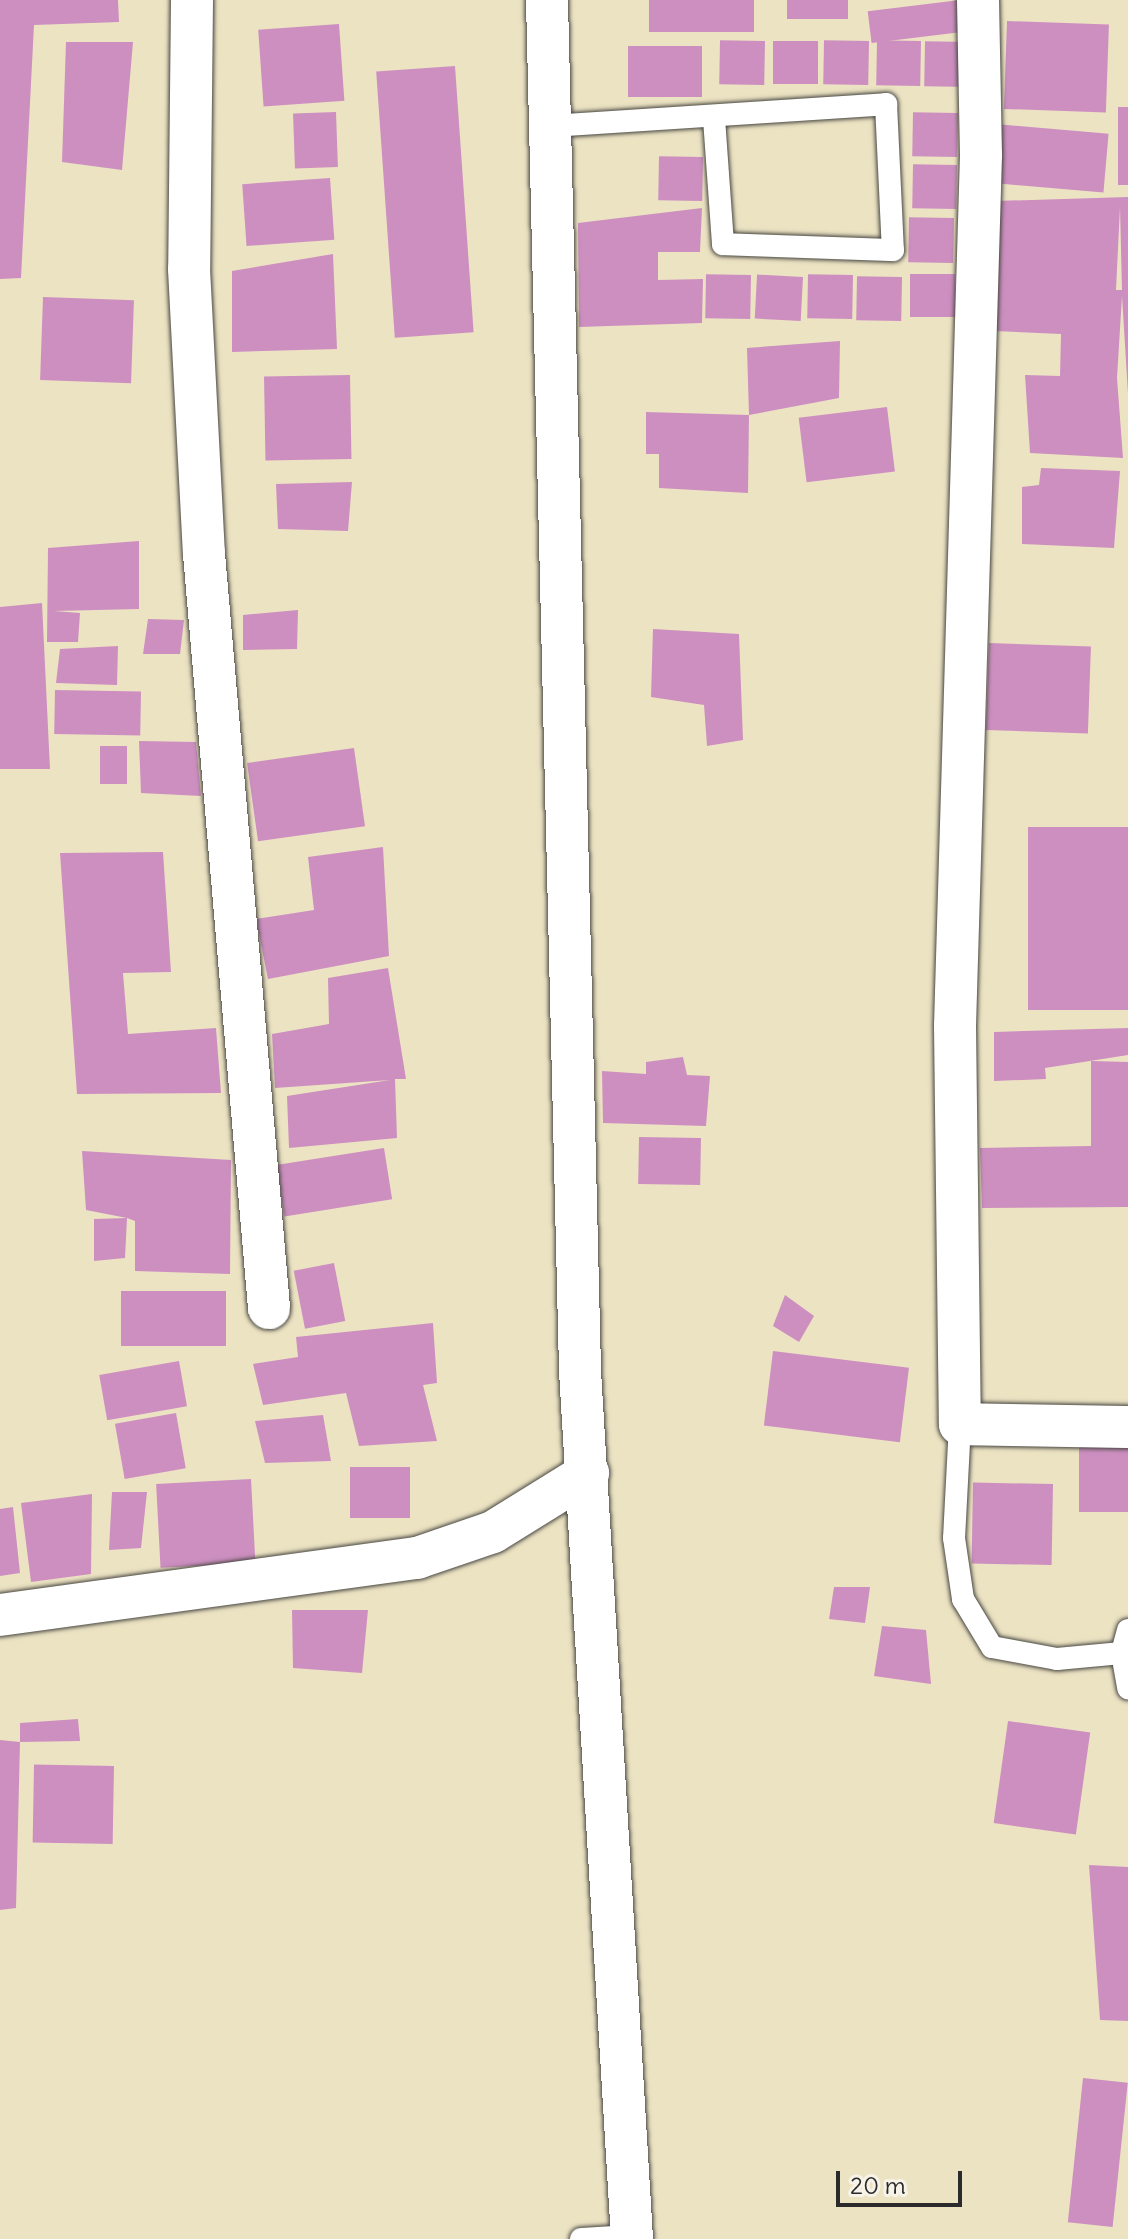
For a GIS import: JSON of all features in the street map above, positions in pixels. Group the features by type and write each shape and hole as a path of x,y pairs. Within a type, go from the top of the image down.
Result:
{"street":[{"path":"192,0 189,269 204,554 269,1308"},
{"path":"547,0 580,1371 632,2238"},
{"path":"978,0 980,186 955,1026 960,1424 1128,1427"},
{"path":"0,1615 417,1558 493,1532 588,1473"}],"lane":[{"path":"550,126 886,104 893,250 723,244 714,117"},
{"path":"960,1424 954,1538 963,1599 992,1647 1057,1659 1122,1653"},
{"path":"1128,1630 1122,1653 1128,1688"},
{"path":"581,2239 632,2238"}],"building":[{"path":"0,0 118,0 119,22 34,25 21,278 0,279"},
{"path":"649,0 754,0 754,32 649,32"},
{"path":"787,0 848,0 848,19 787,19"},
{"path":"960,0 964,32 872,43 868,11"},
{"path":"1007,21 1109,25 1106,113 1004,109"},
{"path":"339,24 344,101 264,106 258,30"},
{"path":"720,40 765,41 764,85 719,84"},
{"path":"824,40 869,41 868,85 823,84"},
{"path":"877,40 921,41 920,86 876,85"},
{"path":"773,41 818,41 818,84 773,84"},
{"path":"925,41 970,42 969,87 924,86"},
{"path":"66,42 133,42 122,170 62,162"},
{"path":"628,46 702,46 702,97 628,97"},
{"path":"455,66 474,332 395,338 376,72"},
{"path":"1118,107 1128,107 1128,185 1118,185"},
{"path":"336,112 338,167 295,168 293,114"},
{"path":"913,112 958,113 957,157 912,156"},
{"path":"996,124 1109,134 1103,193 991,183"},
{"path":"659,156 703,157 702,201 658,200"},
{"path":"913,164 957,165 956,209 912,208"},
{"path":"330,178 334,240 247,246 242,184"},
{"path":"1128,197 1128,394 1122,296 1117,378 1123,458 1030,453 1025,375 1060,376 1061,334 994,331 996,201","holes":["1120,207 1122,290 1116,290"]},
{"path":"702,208 700,252 658,252 658,280 703,279 702,323 579,327 578,223"},
{"path":"909,217 954,218 953,263 908,262"},
{"path":"333,254 337,349 232,352 232,271"},
{"path":"706,274 751,275 750,319 705,318"},
{"path":"808,274 853,275 852,319 807,318"},
{"path":"910,274 955,274 955,317 910,317"},
{"path":"757,275 803,277 801,321 755,319"},
{"path":"857,276 902,277 901,321 856,320"},
{"path":"43,297 134,300 131,383 40,380"},
{"path":"840,341 839,398 749,415 747,348"},
{"path":"350,375 351,459 265,460 264,377"},
{"path":"887,407 895,472 807,482 799,418"},
{"path":"646,412 749,415 748,493 659,488 659,454 646,454"},
{"path":"1041,468 1120,471 1114,548 1022,544 1022,487 1039,485"},
{"path":"352,482 348,531 278,529 276,484"},
{"path":"139,541 139,609 54,611 80,613 78,642 47,642 48,548"},
{"path":"42,603 50,769 0,769 0,607"},
{"path":"298,610 297,649 243,650 243,615"},
{"path":"148,619 184,620 180,654 143,654"},
{"path":"653,629 739,634 743,740 707,746 704,705 651,697"},
{"path":"989,643 1091,647 1088,734 986,730"},
{"path":"118,646 117,685 56,683 60,649"},
{"path":"55,690 141,692 140,735 54,734"},
{"path":"139,741 196,742 201,796 141,793"},
{"path":"100,746 127,746 127,784 100,784"},
{"path":"354,748 365,826 258,841 247,763"},
{"path":"1028,827 1128,827 1128,1010 1028,1010"},
{"path":"383,847 389,956 268,979 256,919 314,910 308,857"},
{"path":"163,852 171,972 123,973 128,1034 216,1028 221,1093 77,1094 60,853"},
{"path":"388,968 406,1079 395,1079 397,1138 289,1148 287,1096 390,1080 275,1088 272,1034 329,1024 328,978"},
{"path":"1128,1028 1128,1055 1045,1068 1046,1079 994,1081 994,1032"},
{"path":"683,1057 687,1075 710,1076 706,1126 603,1123 602,1071 646,1074 646,1062"},
{"path":"1091,1061 1128,1062 1128,1207 982,1208 980,1148 1091,1146"},
{"path":"639,1137 701,1138 700,1185 638,1184"},
{"path":"384,1148 392,1199 284,1216 276,1165"},
{"path":"82,1151 231,1160 230,1274 135,1271 135,1221 86,1210"},
{"path":"127,1218 125,1258 94,1261 94,1219"},
{"path":"334,1263 345,1321 305,1329 294,1271"},
{"path":"121,1291 226,1291 226,1346 121,1346"},
{"path":"785,1295 814,1316 799,1342 773,1326"},
{"path":"433,1323 437,1383 423,1385 437,1441 359,1446 346,1393 263,1405 253,1364 298,1357 296,1337"},
{"path":"773,1351 909,1368 900,1442 764,1425"},
{"path":"179,1361 187,1406 107,1420 99,1375"},
{"path":"176,1413 186,1468 125,1479 115,1424"},
{"path":"323,1415 331,1461 265,1463 255,1421"},
{"path":"1079,1447 1128,1447 1128,1512 1079,1512"},
{"path":"350,1467 410,1467 410,1518 350,1518"},
{"path":"251,1479 255,1563 161,1568 156,1484"},
{"path":"973,1483 1053,1484 1052,1565 972,1564"},
{"path":"112,1492 147,1492 141,1548 109,1550"},
{"path":"92,1494 91,1574 31,1582 21,1503"},
{"path":"13,1507 20,1573 0,1576 0,1509"},
{"path":"834,1587 870,1587 865,1623 829,1619"},
{"path":"292,1610 368,1610 362,1673 293,1668"},
{"path":"882,1626 926,1630 931,1684 874,1676"},
{"path":"78,1719 80,1741 20,1742 20,1723"},
{"path":"1008,1721 1090,1733 1076,1835 994,1823"},
{"path":"0,1740 20,1742 16,1908 0,1910"},
{"path":"34,1765 114,1766 113,1844 33,1843"},
{"path":"1089,1865 1128,1867 1128,2021 1100,2020"},
{"path":"1083,2078 1128,2083 1113,2227 1068,2222"}]}
